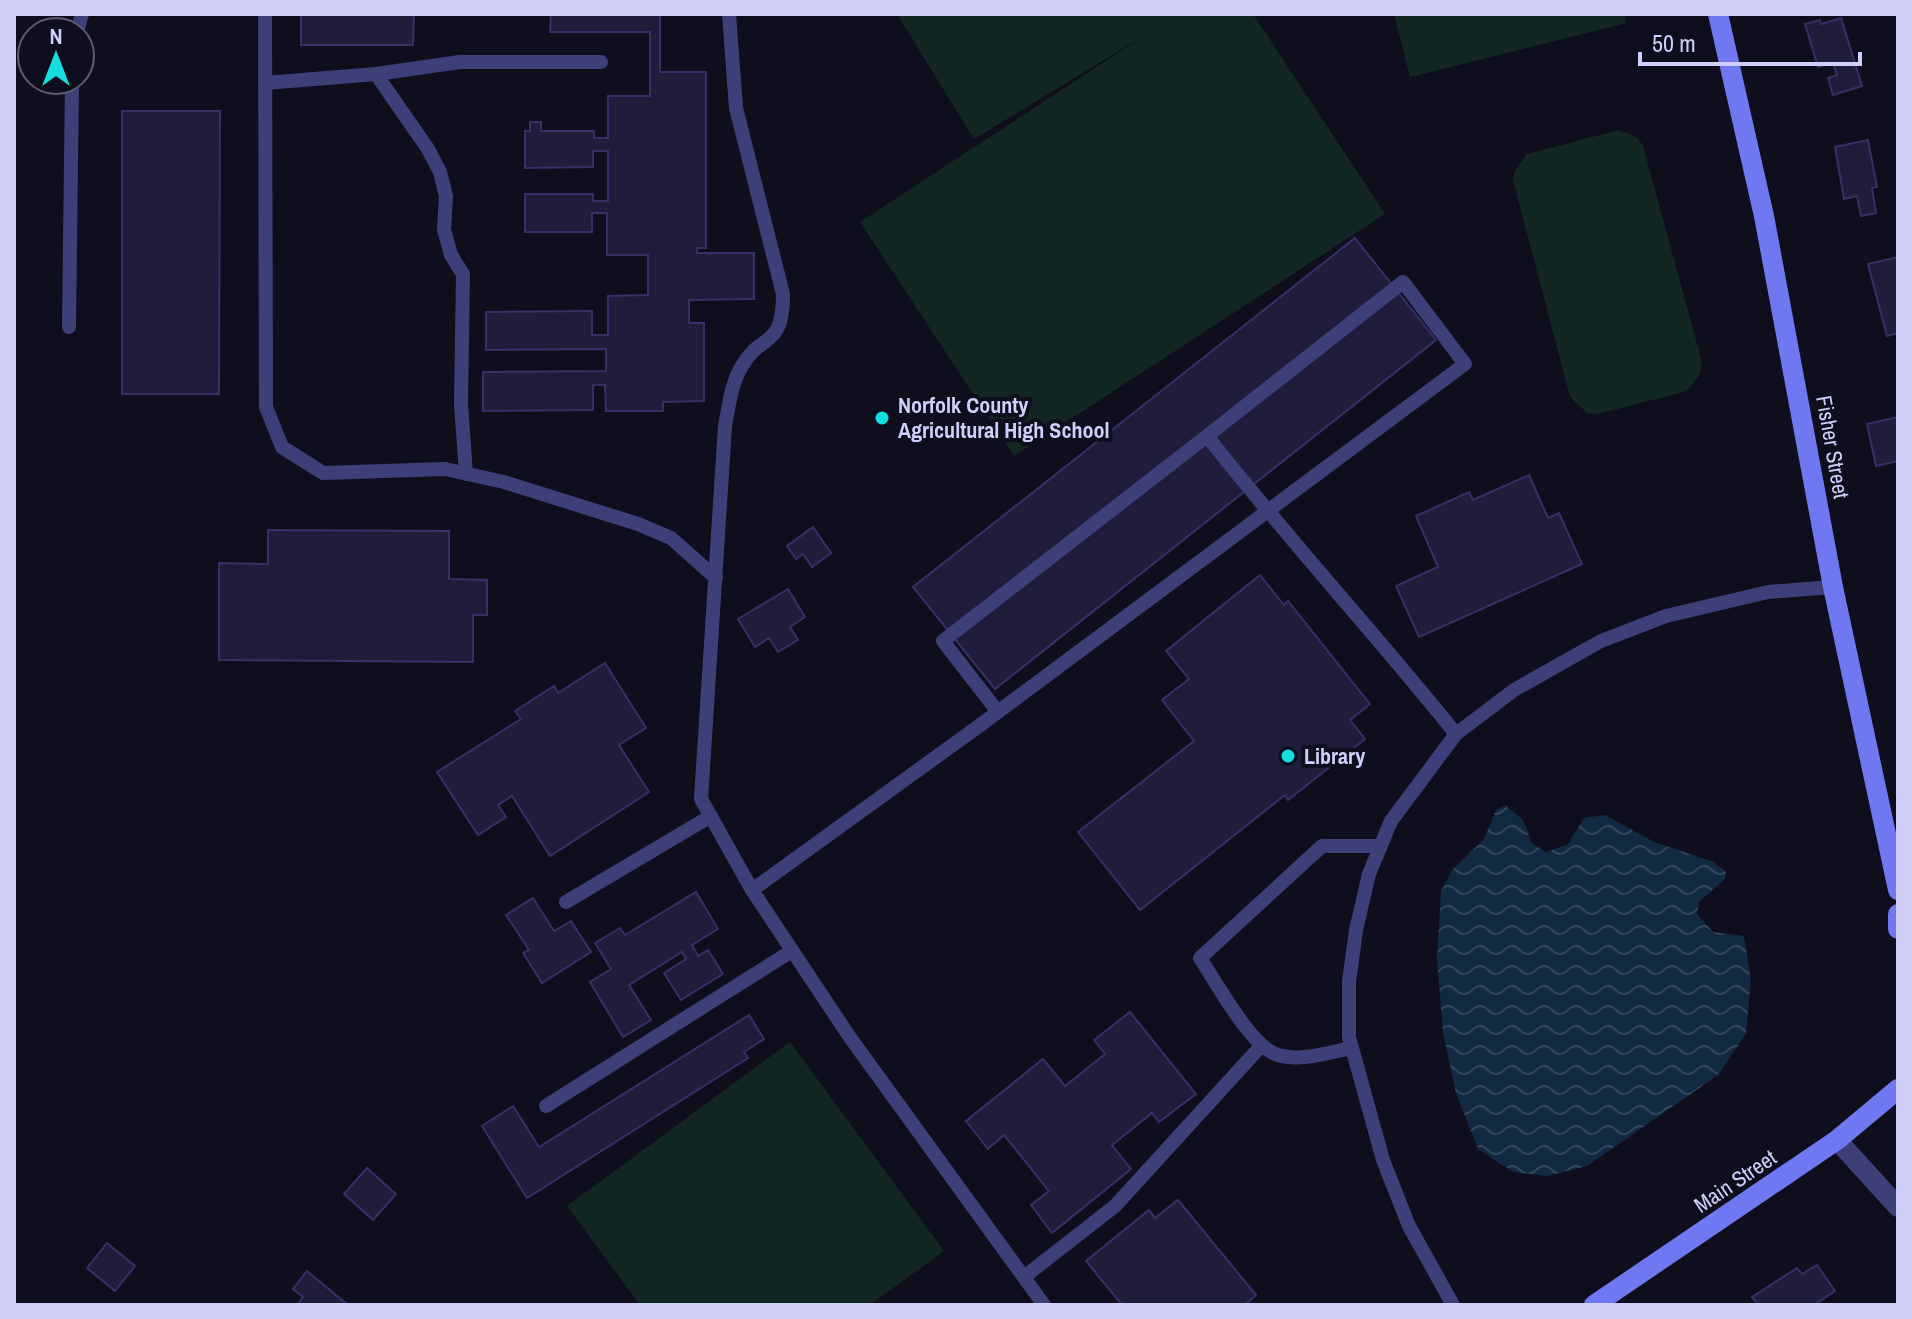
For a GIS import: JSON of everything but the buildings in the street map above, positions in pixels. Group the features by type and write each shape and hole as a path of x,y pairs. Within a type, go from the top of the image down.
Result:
{"main road":[{"name":"Fisher Street","path":"1718,14 1767,231 1833,587 1898,890"},
{"path":"1898,914 1898,929"},
{"name":"Main Street","path":"1594,1305 1837,1140 1898,1089"}],"street":[{"path":"1837,1140 1898,1207"}],"lane":[{"path":"265,14 266,407 282,447 323,473 445,469 638,524 671,538 716,578"},
{"path":"729,14 736,108 783,294 783,318 772,338 743,362 732,387 725,426 701,799 790,952 1044,1305"},
{"path":"265,83 376,74 460,62 601,62"},
{"path":"376,74 440,172 446,196 444,230 451,255 463,274 461,404 466,474"},
{"path":"69,327 72,96"},
{"path":"752,890 998,712 1465,364 1403,282 943,641 998,712"},
{"path":"1207,436 1267,513 1401,665 1456,734"},
{"path":"1453,1305 1409,1226 1383,1160 1352,1048 1349,982 1355,943 1369,874 1391,821 1456,734 1514,690 1601,641 1666,616 1768,592 1833,587"},
{"path":"566,902 711,816"},
{"path":"1352,1048 1304,1057 1278,1056 1261,1046 1200,958 1322,846 1380,846"},
{"path":"546,1106 790,952"},
{"path":"1024,1277 1115,1206 1261,1046"}],"green space":[{"path":"897,14 1253,14 1385,214 1014,456 860,222 1147,34 974,139"},
{"path":"1394,14 1624,14 1626,23 1410,77"},
{"path":"1619,130 1638,138 1643,146 1702,362 1700,374 1687,391 1598,414 1587,413 1570,397 1513,180 1515,170 1527,154"},
{"path":"790,1042 944,1251 870,1305 640,1305 567,1206"}],"water":[{"path":"1505,805 1523,820 1532,843 1546,852 1567,845 1584,818 1605,815 1654,842 1714,862 1726,872 1725,879 1699,902 1697,914 1713,932 1744,936 1751,980 1746,1034 1718,1075 1587,1166 1547,1176 1513,1172 1478,1149 1456,1093 1443,1033 1437,958 1441,891 1452,870 1484,839 1496,810"}],"place":[{"name":"Norfolk County Agricultural High School","path":"882,418"},
{"name":"Library","path":"1288,756"}]}
